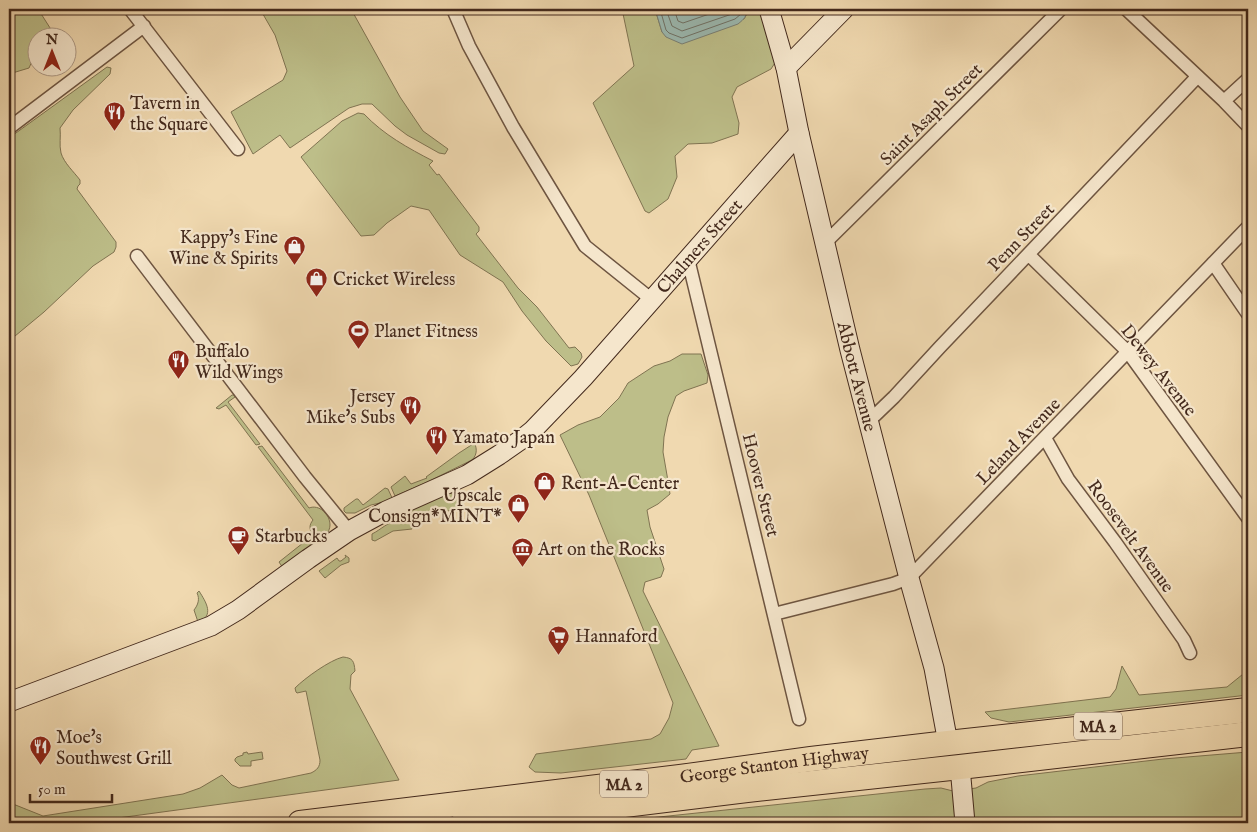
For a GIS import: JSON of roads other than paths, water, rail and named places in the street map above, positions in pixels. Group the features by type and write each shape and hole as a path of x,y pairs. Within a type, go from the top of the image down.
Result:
{"highway":[{"name":"George Stanton Highway","path":"300,823 680,777 811,759 1248,710"},
{"name":"George Stanton Highway","path":"469,823 1248,734"}],"street":[{"path":"130,9 238,148"},
{"path":"453,9 469,46 527,150 585,246 651,299"},
{"name":"Abbott Avenue","path":"769,9 786,68 850,350 908,578 934,668 948,743"},
{"path":"786,68 844,9"},
{"name":"Saint Asaph Street","path":"825,243 1061,9"},
{"path":"1126,9 1248,126"},
{"path":"9,128 144,26"},
{"name":"Penn Street","path":"868,421 901,390 1197,77"},
{"path":"1224,101 1248,79"},
{"name":"Chalmers Street","path":"9,702 211,626 238,610 349,531 386,511 467,475 513,446 532,431 553,410 800,134"},
{"name":"Leland Avenue","path":"774,614 893,584 908,578 1248,227"},
{"name":"Dewey Avenue","path":"1029,255 1128,352 1248,518"},
{"path":"137,256 305,477 349,531"},
{"name":"Hoover Street","path":"688,258 799,720"},
{"path":"1213,263 1248,314"},
{"name":"Roosevelt Avenue","path":"1045,438 1065,475 1184,640 1190,653"},
{"path":"960,767 965,823"}],"water":[{"path":"655,9 746,9 746,14 745,18 738,24 682,44 666,37 662,32"}],"place":[{"name":"Tavern in the Square","path":"114,132"},
{"name":"Kappy's Fine Wine & Spirits","path":"294,266"},
{"name":"Cricket Wireless","path":"317,298"},
{"name":"Planet Fitness","path":"358,350"},
{"name":"Buffalo Wild Wings","path":"179,380"},
{"name":"Jersey Mike's Subs","path":"411,425"},
{"name":"Yamato Japan","path":"436,456"},
{"name":"Rent-A-Center","path":"545,502"},
{"name":"Upscale Consign*MINT*","path":"518,524"},
{"name":"Starbucks","path":"239,555"},
{"name":"Art on the Rocks","path":"522,568"},
{"name":"Hannaford","path":"559,655"},
{"name":"Moe's Southwest Grill","path":"40,766"}]}
